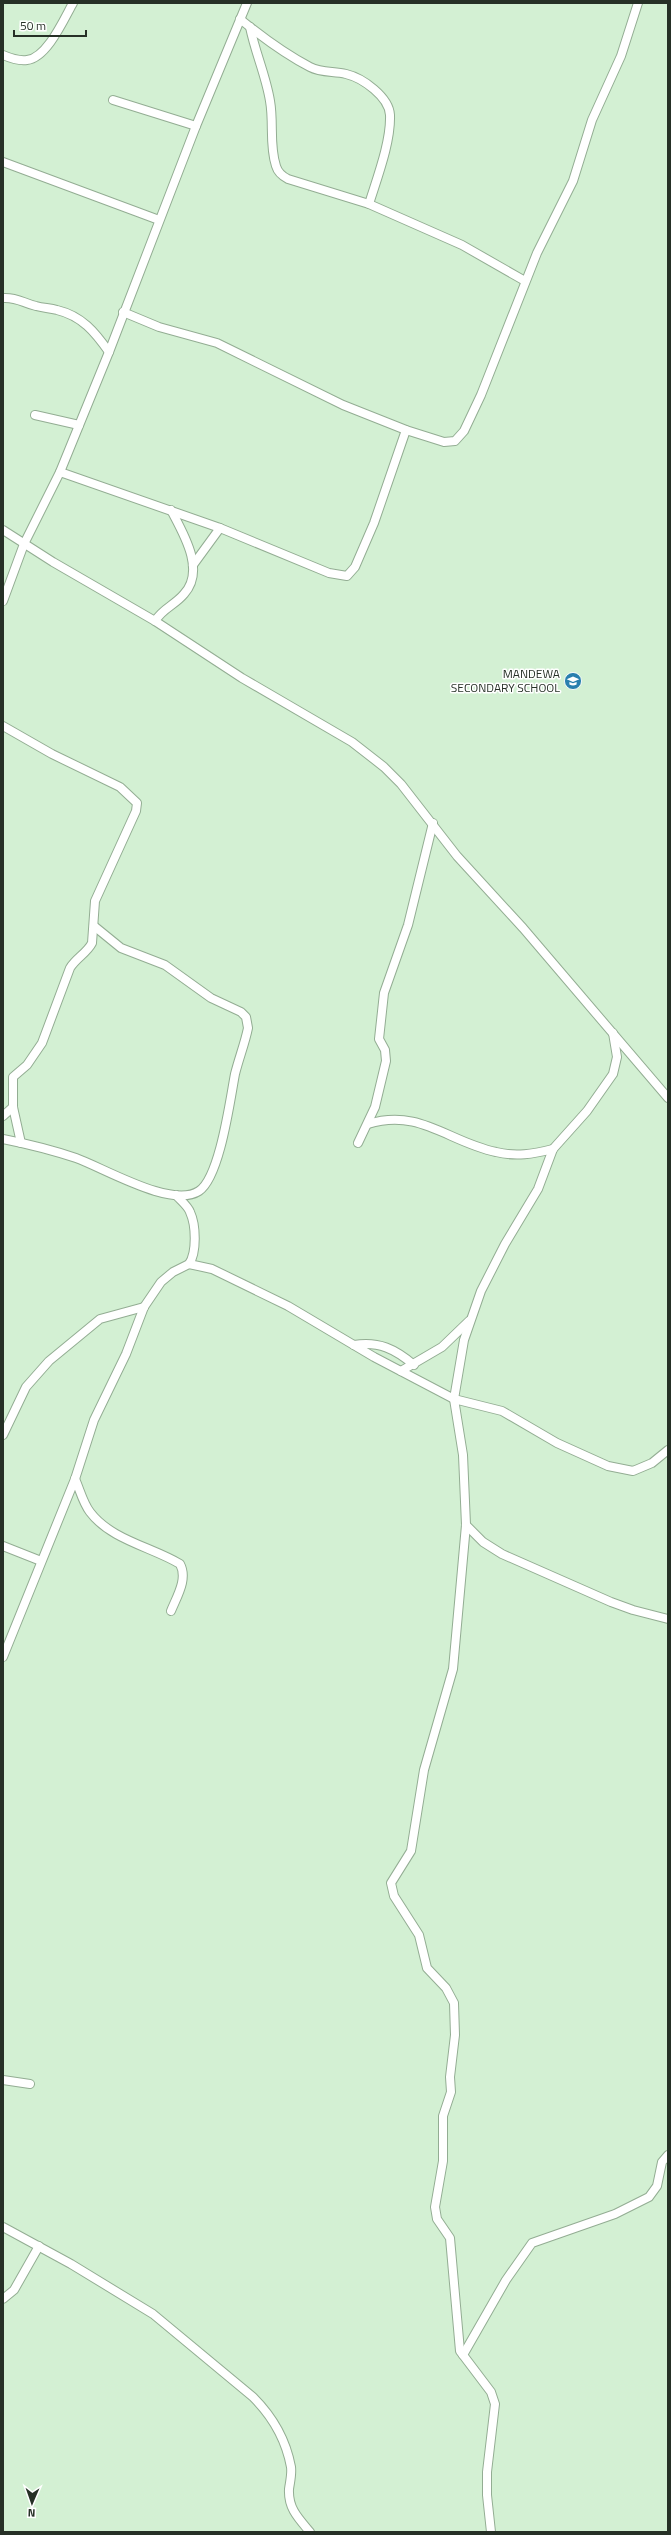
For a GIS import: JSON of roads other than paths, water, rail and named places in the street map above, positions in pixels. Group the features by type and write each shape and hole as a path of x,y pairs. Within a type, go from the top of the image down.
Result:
{"street":[{"path":"3,55 27,60 35,58 48,44 73,3"},
{"path":"3,601 24,544 60,472 110,352 159,220 247,3"},
{"path":"124,312 159,327 217,344 336,402 406,430 444,442 455,441 464,431 492,370 525,281 573,180 592,120 622,56 638,3"},
{"path":"240,19 310,67 348,74 375,91 386,101 390,115 389,128 369,204"},
{"path":"250,27 267,85 273,121 272,149 276,167 280,174 288,179 369,204 462,245 525,281"},
{"path":"113,100 196,126"},
{"path":"3,162 159,220"},
{"path":"3,298 16,298 36,306 59,310 74,316 91,327 110,352"},
{"path":"35,415 79,425"},
{"path":"60,472 220,528 329,573 347,576 355,567 374,523 406,430"},
{"path":"155,621 161,611 184,595 189,588 193,565 190,550 171,510"},
{"path":"193,565 220,528"},
{"path":"3,530 24,544 155,621 242,678 370,755 401,784 433,823 457,856 523,928 668,1098"},
{"path":"3,726 52,754 120,787 137,803 136,811 95,901 92,943 89,949 75,960 70,968 42,1043 28,1065 13,1077 13,1107 21,1143"},
{"path":"358,1143 375,1107 386,1061 385,1050 379,1039 384,993 408,925 433,823"},
{"path":"3,1139 76,1158 153,1190 176,1195 188,1195 198,1191 208,1180 223,1136 248,1022 241,1012 211,998 165,965 121,948 94,926"},
{"path":"491,2532 487,2495 487,2472 495,2404 491,2392 463,2355 458,2342 456,2291 450,2238 437,2219 435,2207 442,2161 443,2116 451,2092 450,2077 455,2035 454,2003 446,1988 427,1968 419,1935 394,1896 391,1883 411,1851 424,1770 451,1681 466,1525 463,1455 454,1399 461,1356 471,1319 492,1269 538,1189 553,1149 587,1111 612,1074 617,1057 613,1033"},
{"path":"3,1116 13,1107"},
{"path":"368,1124 382,1120 407,1119 494,1152 513,1155 533,1154 553,1149"},
{"path":"3,1657 75,1479 94,1420 126,1354 144,1307 161,1282 173,1272 189,1264 194,1257 194,1240 190,1212 176,1195"},
{"path":"189,1264 212,1270 282,1303 354,1345 454,1399 502,1411 557,1443 620,1470 632,1471 642,1468 668,1450"},
{"path":"3,1435 26,1387 49,1361 100,1318 144,1307"},
{"path":"401,1371 414,1365 446,1344 471,1319"},
{"path":"354,1345 374,1343 383,1345 414,1365"},
{"path":"75,1479 89,1511 98,1522 111,1531 180,1564 184,1571 183,1581 171,1611"},
{"path":"466,1525 483,1542 502,1554 611,1602 633,1610 668,1619"},
{"path":"3,1546 41,1561"},
{"path":"3,2080 30,2084"},
{"path":"463,2355 506,2280 532,2243 615,2214 645,2199 654,2191 662,2162 668,2155"},
{"path":"3,2228 39,2246 153,2314 266,2411 279,2434 291,2468 290,2503 294,2513 310,2532"},
{"path":"3,2299 14,2290 39,2246"}],"place":[{"name":"MANDEWA SECONDARY SCHOOL","path":"573,681"}]}
